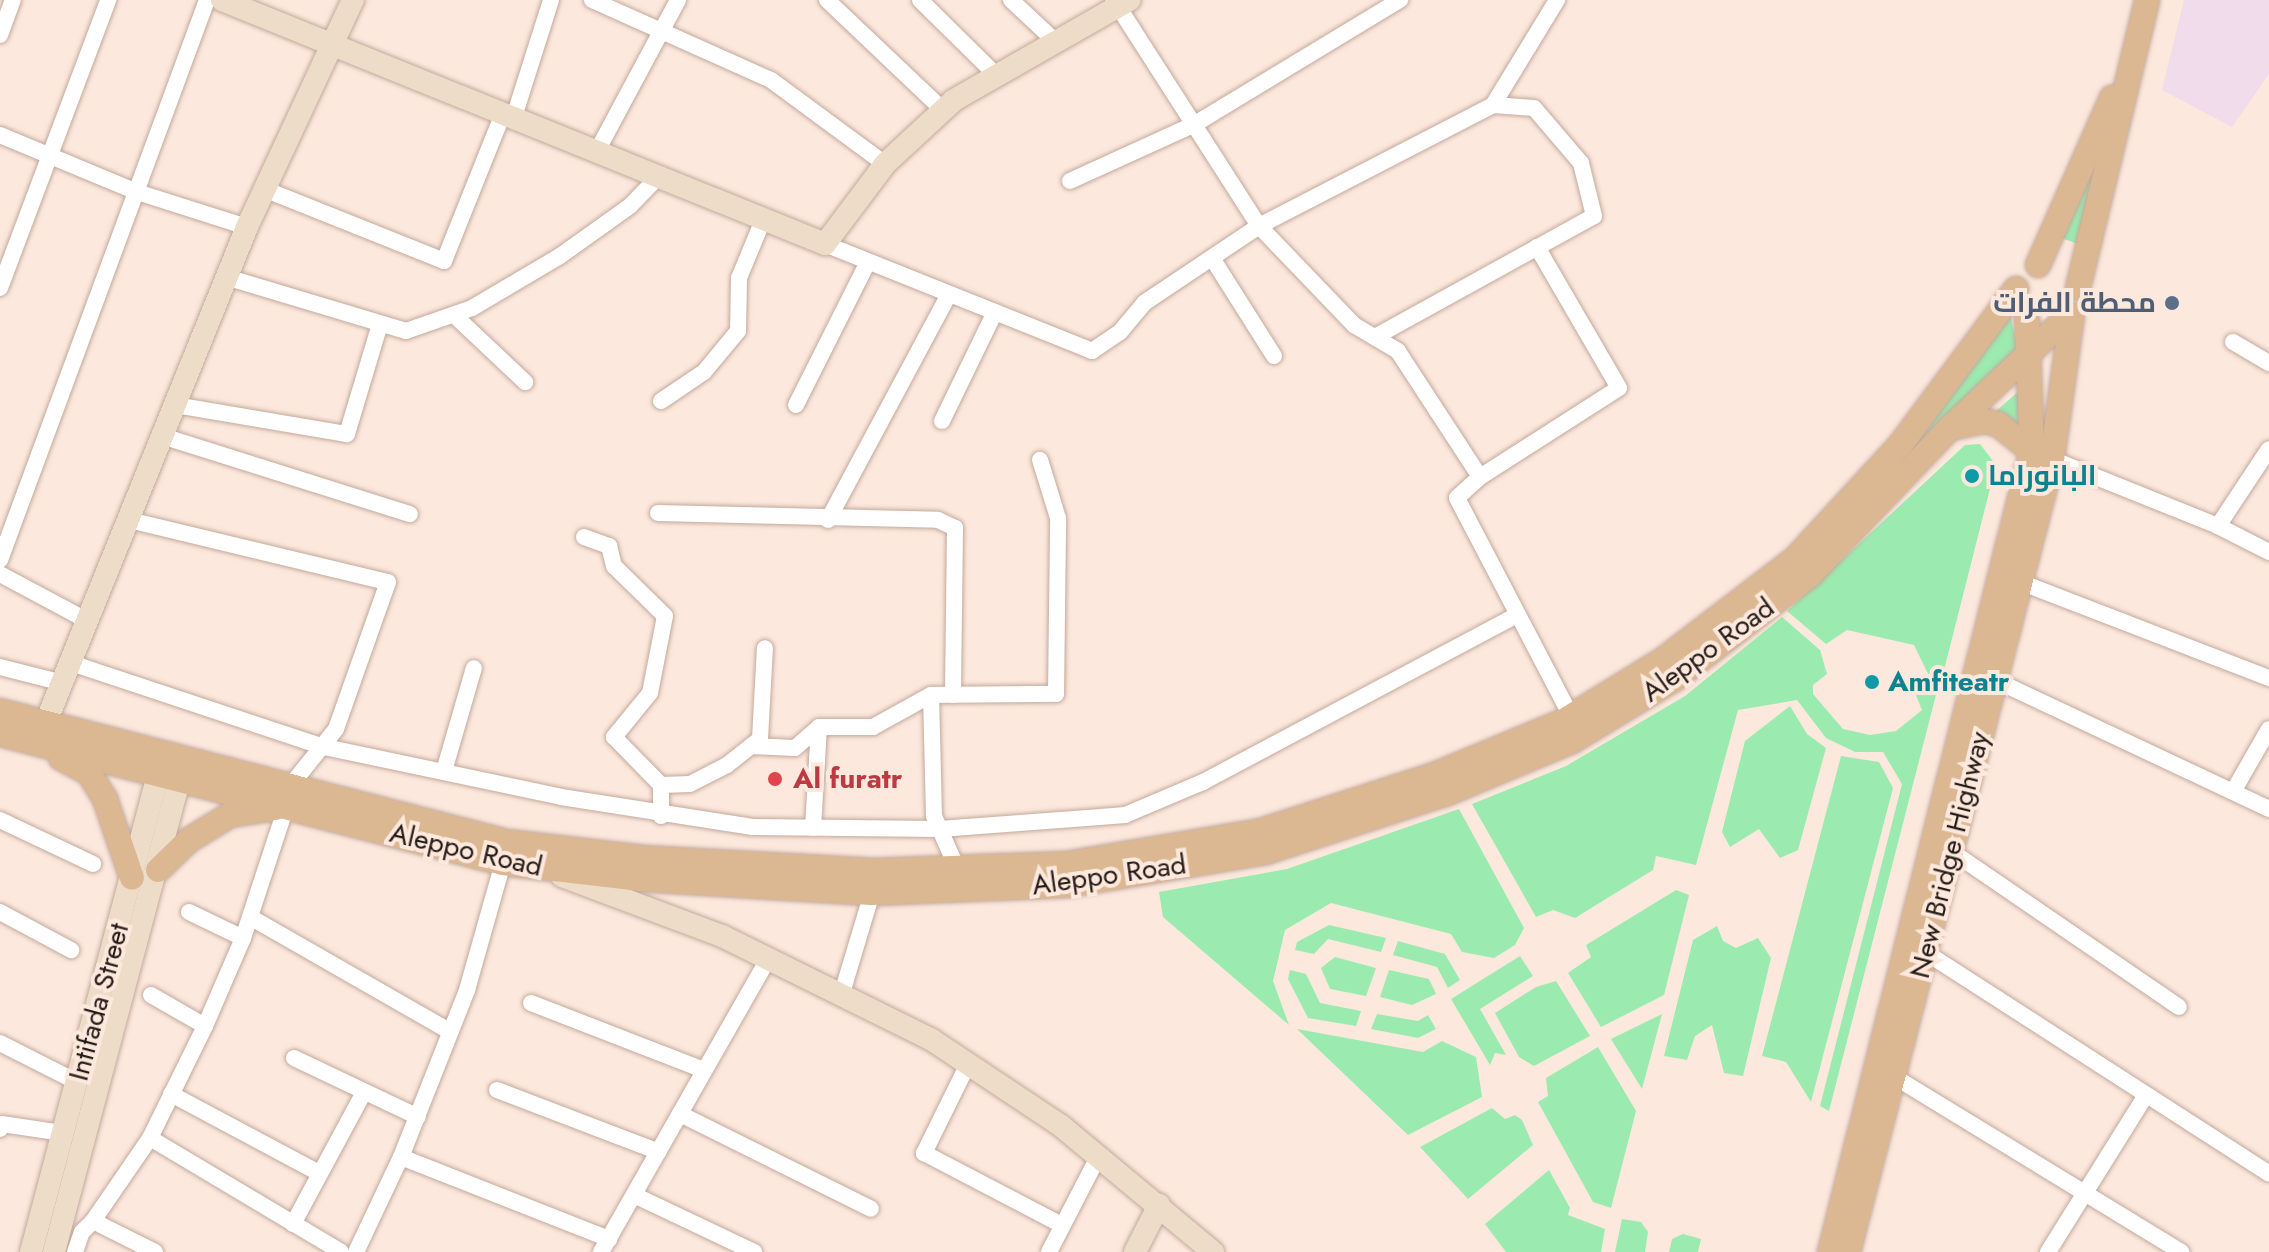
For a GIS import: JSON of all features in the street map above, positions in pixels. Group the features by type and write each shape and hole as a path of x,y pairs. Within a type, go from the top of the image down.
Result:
{"main road":[{"path":"2135,49 2038,265 2024,274 2016,289 2018,306 2027,320 2042,327 2066,320 2078,288 2147,0"},
{"path":"2038,265 2067,271 2078,288"},
{"name":"Aleppo Road","path":"289,796 507,842 643,858 872,871 1066,864 1261,831 1437,774 1571,716 1663,660 1795,559 1901,444 2016,289"},
{"name":"New Bridge Highway","path":"1830,1252 2042,455 2027,320"},
{"name":"Aleppo Road","path":"0,711 42,734 289,796 503,863 538,868 872,893 1068,885 1266,852 1445,794 1572,741 1676,678 1810,575 1950,428 2030,349 2066,320"},
{"name":"New Bridge Highway","path":"1848,1252 2020,582 2066,320"},
{"path":"1950,428 1983,421 1998,424 2042,455"},
{"path":"42,734 89,773 118,823 132,878"},
{"name":"Aleppo Road","path":"2,740 42,734"},
{"path":"158,870 189,840 230,815 289,796"}],"street":[{"path":"0,35 13,0"},
{"path":"0,288 108,0"},
{"path":"0,560 207,0"},
{"path":"42,734 247,227 353,0"},
{"path":"264,189 444,261 508,118 551,0"},
{"path":"592,0 771,80 885,164"},
{"path":"596,153 678,0"},
{"path":"827,0 943,110"},
{"path":"920,0 997,76"},
{"path":"1011,0 1056,42"},
{"path":"1070,181 1195,124 1400,0"},
{"path":"232,2 508,118 1092,351 1120,332 1144,303 1259,226 1493,105 1557,0"},
{"path":"825,244 885,164 943,110 1121,2 1259,226 1354,325 1398,351 1480,477"},
{"path":"1375,337 1594,216 1581,163 1534,108 1493,105"},
{"path":"0,135 137,192 247,227"},
{"path":"226,277 406,331 454,315 560,256 630,206 657,178"},
{"path":"661,401 704,372 738,331 739,278 763,220"},
{"path":"1537,247 1619,388 1480,477 1457,498 1515,616 1571,716"},
{"path":"1212,258 1274,356"},
{"path":"796,405 868,262"},
{"path":"828,520 949,294"},
{"path":"942,421 995,312"},
{"path":"454,315 525,382"},
{"path":"175,405 347,434 380,324"},
{"path":"2233,342 2269,363"},
{"path":"162,436 410,514"},
{"path":"2218,526 2269,449"},
{"path":"2042,455 2218,526 2269,552"},
{"path":"751,746 795,748 819,727 873,727 931,695 1056,694 1058,518 1040,460"},
{"path":"658,513 828,520 938,520 955,528 953,695"},
{"path":"75,1252 82,1232 93,1221 150,1138 205,1026 243,938 289,796 320,746 336,729 388,582 129,520"},
{"path":"584,537 609,546 614,566 665,616 650,693 614,737 661,785 661,816"},
{"path":"0,574 88,621"},
{"path":"2020,582 2269,678"},
{"path":"0,667 67,673 320,746 661,816 813,828 940,829 1125,815 1203,782 1515,616"},
{"path":"661,785 690,784 760,739 765,648"},
{"path":"444,771 474,668"},
{"path":"1995,680 2269,809"},
{"path":"931,695 934,816 957,868"},
{"path":"813,828 819,727"},
{"path":"2234,790 2269,729"},
{"name":"Intifada Street","path":"54,1252 158,870 172,765"},
{"name":"Intifada Street","path":"31,1252 132,878 172,765"},
{"path":"0,820 93,864"},
{"path":"1951,851 2179,1007"},
{"path":"356,1252 418,1117 467,990 503,863"},
{"path":"538,868 641,903 769,957 969,1062 1099,1155 1213,1252"},
{"path":"842,993 872,893"},
{"path":"0,912 71,950"},
{"path":"189,912 243,938"},
{"path":"250,917 449,1031"},
{"path":"1925,952 2269,1174"},
{"path":"401,1157 605,1245 769,957"},
{"path":"151,995 205,1026"},
{"path":"531,1003 704,1070"},
{"path":"0,1043 77,1082"},
{"path":"294,1058 418,1117"},
{"path":"969,1062 924,1153 1062,1225"},
{"path":"1893,1076 2181,1252"},
{"path":"497,1090 659,1152"},
{"path":"293,1224 364,1092"},
{"path":"171,1094 319,1173"},
{"path":"2048,1252 2146,1095"},
{"path":"680,1114 871,1209"},
{"path":"0,1129 2,1124 63,1133"},
{"path":"150,1138 341,1252"},
{"path":"1049,1252 1099,1155"},
{"path":"634,1195 754,1252"},
{"path":"1135,1252 1159,1205"},
{"path":"93,1221 155,1252"}],"shaded area":[{"path":"2184,0 2269,0 2269,74 2232,127 2162,90"}],"green space":[{"path":"2117,100 2081,245 2058,237"},
{"path":"2010,314 2019,353 1783,585 1643,692 1584,727 1444,787 1255,848 1064,880 996,884 834,884 576,868 482,853 195,777 503,853 600,867 966,881 1096,871 1256,842 1396,800 1527,748 1651,681 1725,627 1831,535 1936,412"},
{"path":"2021,389 2019,428 1994,413"},
{"path":"1980,444 1996,465 1941,682 1931,680 1914,645 1847,630 1826,644 1787,611 1965,445"},
{"path":"1782,617 1820,650 1827,674 1813,685 1813,694 1843,729 1870,735 1896,731 1922,710 1914,691 1920,687 1937,691 1829,1111 1820,1106 1902,784 1883,752 1855,752 1826,738 1797,700 1738,710 1696,865 1656,856 1653,870 1575,918 1553,910 1536,917 1472,804 1566,766 1685,696"},
{"path":"1790,706 1807,734 1826,748 1798,850 1780,858 1759,829 1730,847 1722,832 1745,741"},
{"path":"1841,756 1879,762 1893,788 1811,1102 1786,1062 1762,1056"},
{"path":"1459,809 1524,928 1515,945 1494,958 1462,952 1451,934 1331,903 1285,930 1273,981 1289,1025 1163,917 1159,892 1287,869"},
{"path":"1676,890 1689,895 1664,995 1601,1027 1568,973 1591,957 1586,945"},
{"path":"1329,925 1386,938 1381,952 1328,939 1314,954 1295,950 1297,942"},
{"path":"1717,926 1723,941 1736,948 1758,938 1771,958 1743,1076 1724,1073 1712,1025 1695,1036 1687,1060 1664,1056 1693,940"},
{"path":"1398,941 1445,954 1460,980 1448,988 1437,967 1393,955"},
{"path":"1520,956 1533,976 1480,1009 1506,1055 1495,1053 1490,1065 1451,999"},
{"path":"1335,957 1376,968 1366,996 1330,989 1321,968"},
{"path":"1290,970 1306,974 1320,1003 1361,1011 1356,1026 1308,1018 1288,979"},
{"path":"1389,970 1429,979 1436,994 1412,1005 1380,997"},
{"path":"1556,981 1590,1036 1534,1066 1519,1057 1495,1013 1536,987"},
{"path":"1377,1014 1418,1021 1428,1015 1436,1029 1418,1038 1371,1029"},
{"path":"1662,1014 1642,1089 1611,1039"},
{"path":"1297,1029 1423,1052 1442,1041 1476,1057 1482,1097 1408,1135"},
{"path":"1598,1047 1636,1111 1611,1208 1593,1202 1538,1102 1548,1096 1546,1078"},
{"path":"1492,1108 1505,1119 1515,1115 1522,1120 1533,1145 1468,1199 1420,1147"},
{"path":"1549,1170 1570,1208 1568,1215 1605,1229 1601,1252 1506,1252 1485,1224"},
{"path":"1622,1219 1641,1222 1648,1232 1645,1252 1615,1252"},
{"path":"1683,1234 1701,1239 1698,1252 1669,1252 1672,1239"}],"place":[{"name":"محطة الفرات","path":"2172,303"},
{"name":"البانوراما","path":"1972,476"},
{"name":"Amfiteatr","path":"1872,682"},
{"name":"Al furatr","path":"775,779"}]}
